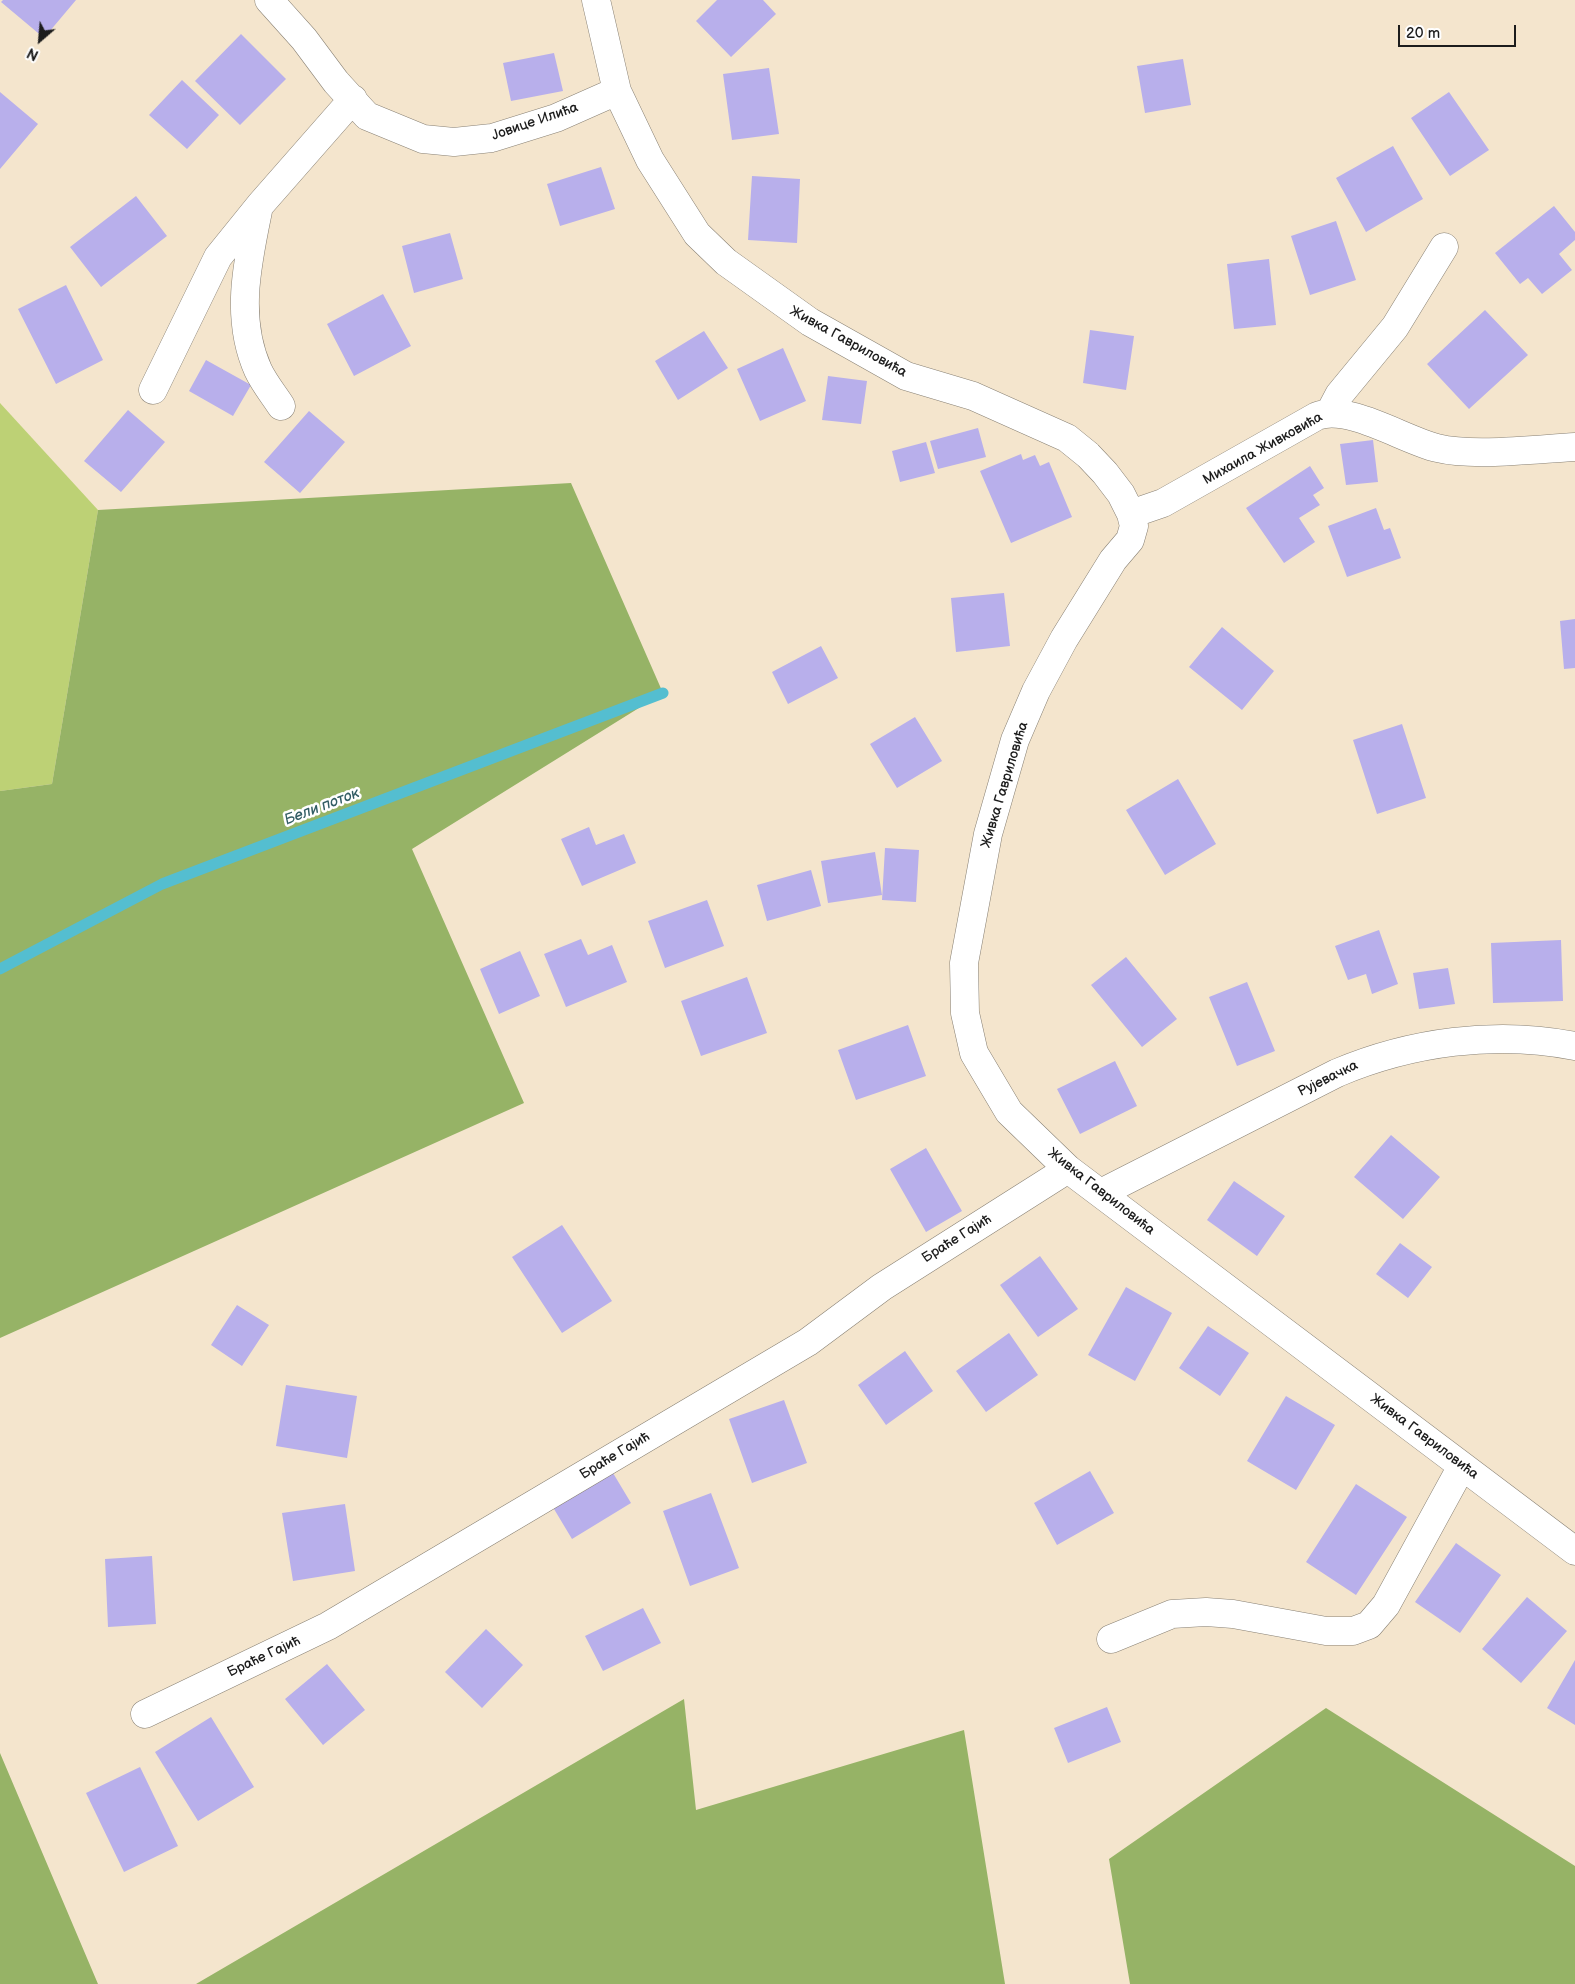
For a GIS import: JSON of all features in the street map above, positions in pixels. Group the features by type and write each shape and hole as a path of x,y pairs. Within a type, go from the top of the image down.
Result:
{"street":[{"name":"Јовице Илића","path":"268,0 367,116 402,132 423,139 454,142 492,138 556,118 617,91"},
{"name":"Живка Гавриловића","path":"596,0 617,91 664,184 697,234 726,262 810,322 906,376 973,396 1067,438 1088,455 1105,473 1121,494 1131,514 1134,526 1130,540 1113,560 1064,639 1036,691 1015,740 988,834 964,963 965,1013 974,1053 1009,1112 1068,1169 1575,1551"},
{"path":"153,390 218,257 260,205 353,100"},
{"path":"260,205 248,258 244,295 248,338 258,371 281,406"},
{"path":"1330,412 1339,395 1394,327 1444,247"},
{"name":"Михаила Живковића","path":"1131,514 1163,503 1310,420 1330,412 1352,417 1440,449 1471,452 1575,447"},
{"name":"Рујевачка","path":"1101,1194 1370,1059 1422,1046 1490,1039 1525,1038 1575,1046"},
{"name":"Браће Гајић","path":"145,1714 328,1626 808,1342 882,1287 1068,1169"},
{"path":"1111,1639 1172,1614 1206,1612 1234,1614 1326,1632 1353,1631 1369,1625 1386,1605 1462,1466"}],"green space":[{"path":"0,403 98,510 52,784 0,791"},
{"path":"571,483 663,693 412,849 524,1103 0,1338 0,791 52,784 98,510"},
{"path":"684,1699 696,1810 964,1730 1005,1984 196,1984"},
{"path":"1326,1708 1575,1866 1575,1984 1130,1984 1109,1859"},
{"path":"0,1753 98,1984 0,1984"}],"building":[{"path":"3,0 76,0 44,38 1,2"},
{"path":"717,0 763,0 776,14 731,57 696,21"},
{"path":"241,34 286,79 240,125 195,81"},
{"path":"554,53 563,91 511,101 503,63"},
{"path":"1183,59 1191,105 1145,113 1137,66"},
{"path":"769,68 779,134 732,140 723,74"},
{"path":"182,80 219,115 187,149 149,115"},
{"path":"0,92 38,124 0,169"},
{"path":"1449,92 1489,150 1450,176 1411,118"},
{"path":"1393,146 1423,199 1366,232 1336,178"},
{"path":"601,167 615,209 560,226 547,184"},
{"path":"752,176 800,179 797,243 748,240"},
{"path":"136,196 167,236 101,287 70,247"},
{"path":"1554,206 1575,232 1575,240 1559,254 1572,270 1542,294 1528,278 1520,284 1495,253"},
{"path":"1336,221 1356,280 1310,295 1291,236"},
{"path":"450,233 463,279 414,293 402,246"},
{"path":"1269,259 1276,325 1234,329 1227,264"},
{"path":"66,285 103,360 56,384 18,309"},
{"path":"383,294 411,346 354,376 327,324"},
{"path":"1485,310 1528,355 1469,409 1427,364"},
{"path":"1090,330 1134,336 1126,390 1083,383"},
{"path":"704,331 728,368 678,400 655,361"},
{"path":"783,348 806,401 760,421 737,369"},
{"path":"206,360 251,385 233,416 189,391"},
{"path":"828,376 867,381 861,424 822,420"},
{"path":"128,410 165,442 121,492 84,461"},
{"path":"309,411 345,442 300,493 264,462"},
{"path":"978,428 986,457 938,469 930,441"},
{"path":"1373,440 1378,482 1346,485 1340,444"},
{"path":"926,442 935,473 900,482 892,451"},
{"path":"1021,454 1023,460 1035,455 1040,466 1049,462 1072,517 1011,543 980,471"},
{"path":"1310,466 1324,488 1313,495 1320,505 1299,518 1315,542 1284,563 1246,508"},
{"path":"1376,508 1384,530 1390,528 1401,558 1347,577 1328,526"},
{"path":"1004,593 1010,646 956,652 951,598"},
{"path":"1575,619 1575,668 1564,669 1560,621"},
{"path":"1222,627 1274,671 1242,710 1189,667"},
{"path":"821,646 838,678 788,704 772,672"},
{"path":"915,717 942,761 897,788 870,744"},
{"path":"1402,724 1426,798 1377,814 1353,740"},
{"path":"1178,779 1216,844 1165,875 1126,810"},
{"path":"589,827 596,845 624,834 636,863 582,886 561,839"},
{"path":"885,848 919,850 916,902 882,900"},
{"path":"875,852 882,895 828,903 821,861"},
{"path":"811,870 821,906 767,921 757,885"},
{"path":"707,900 724,946 665,968 648,921"},
{"path":"1379,930 1398,984 1372,994 1366,974 1348,980 1335,946"},
{"path":"581,939 588,955 612,945 627,982 566,1007 544,954"},
{"path":"1561,940 1563,1001 1493,1003 1491,943"},
{"path":"520,951 540,996 499,1014 480,969"},
{"path":"1126,957 1177,1019 1142,1047 1091,985"},
{"path":"1448,968 1455,1004 1419,1009 1413,973"},
{"path":"747,977 767,1033 701,1056 681,1001"},
{"path":"1247,982 1275,1051 1237,1066 1209,997"},
{"path":"908,1025 926,1076 856,1100 838,1050"},
{"path":"1115,1061 1137,1106 1080,1134 1057,1089"},
{"path":"1391,1135 1440,1177 1403,1219 1354,1177"},
{"path":"926,1148 962,1211 926,1232 890,1169"},
{"path":"1234,1181 1285,1216 1257,1256 1207,1220"},
{"path":"562,1225 612,1301 562,1333 512,1257"},
{"path":"1400,1243 1432,1267 1408,1298 1376,1274"},
{"path":"1040,1256 1078,1309 1038,1337 1000,1285"},
{"path":"1126,1287 1172,1313 1135,1381 1088,1355"},
{"path":"237,1305 269,1325 242,1366 211,1345"},
{"path":"1208,1326 1249,1353 1220,1396 1179,1368"},
{"path":"1009,1333 1038,1375 986,1412 956,1371"},
{"path":"905,1351 933,1391 886,1425 858,1385"},
{"path":"286,1385 357,1396 347,1458 276,1446"},
{"path":"1286,1396 1335,1425 1296,1490 1247,1461"},
{"path":"784,1400 807,1463 752,1483 729,1419"},
{"path":"610,1468 631,1503 572,1539 551,1504"},
{"path":"1090,1471 1114,1513 1057,1545 1034,1503"},
{"path":"1356,1484 1407,1517 1356,1595 1306,1562"},
{"path":"711,1493 739,1568 690,1586 663,1511"},
{"path":"345,1504 355,1571 293,1581 282,1513"},
{"path":"1456,1543 1501,1575 1460,1633 1415,1602"},
{"path":"152,1556 156,1624 108,1627 105,1559"},
{"path":"1527,1597 1567,1631 1521,1683 1482,1649"},
{"path":"643,1608 661,1643 603,1671 585,1636"},
{"path":"486,1629 523,1665 482,1708 445,1672"},
{"path":"1575,1660 1575,1725 1547,1708"},
{"path":"327,1664 365,1710 323,1745 285,1699"},
{"path":"1107,1707 1121,1742 1068,1763 1054,1728"},
{"path":"211,1717 254,1787 198,1821 155,1752"},
{"path":"140,1767 178,1846 124,1872 86,1793"}],"waterway":[{"name":"Бели поток","path":"0,969 162,884 663,693"}]}
